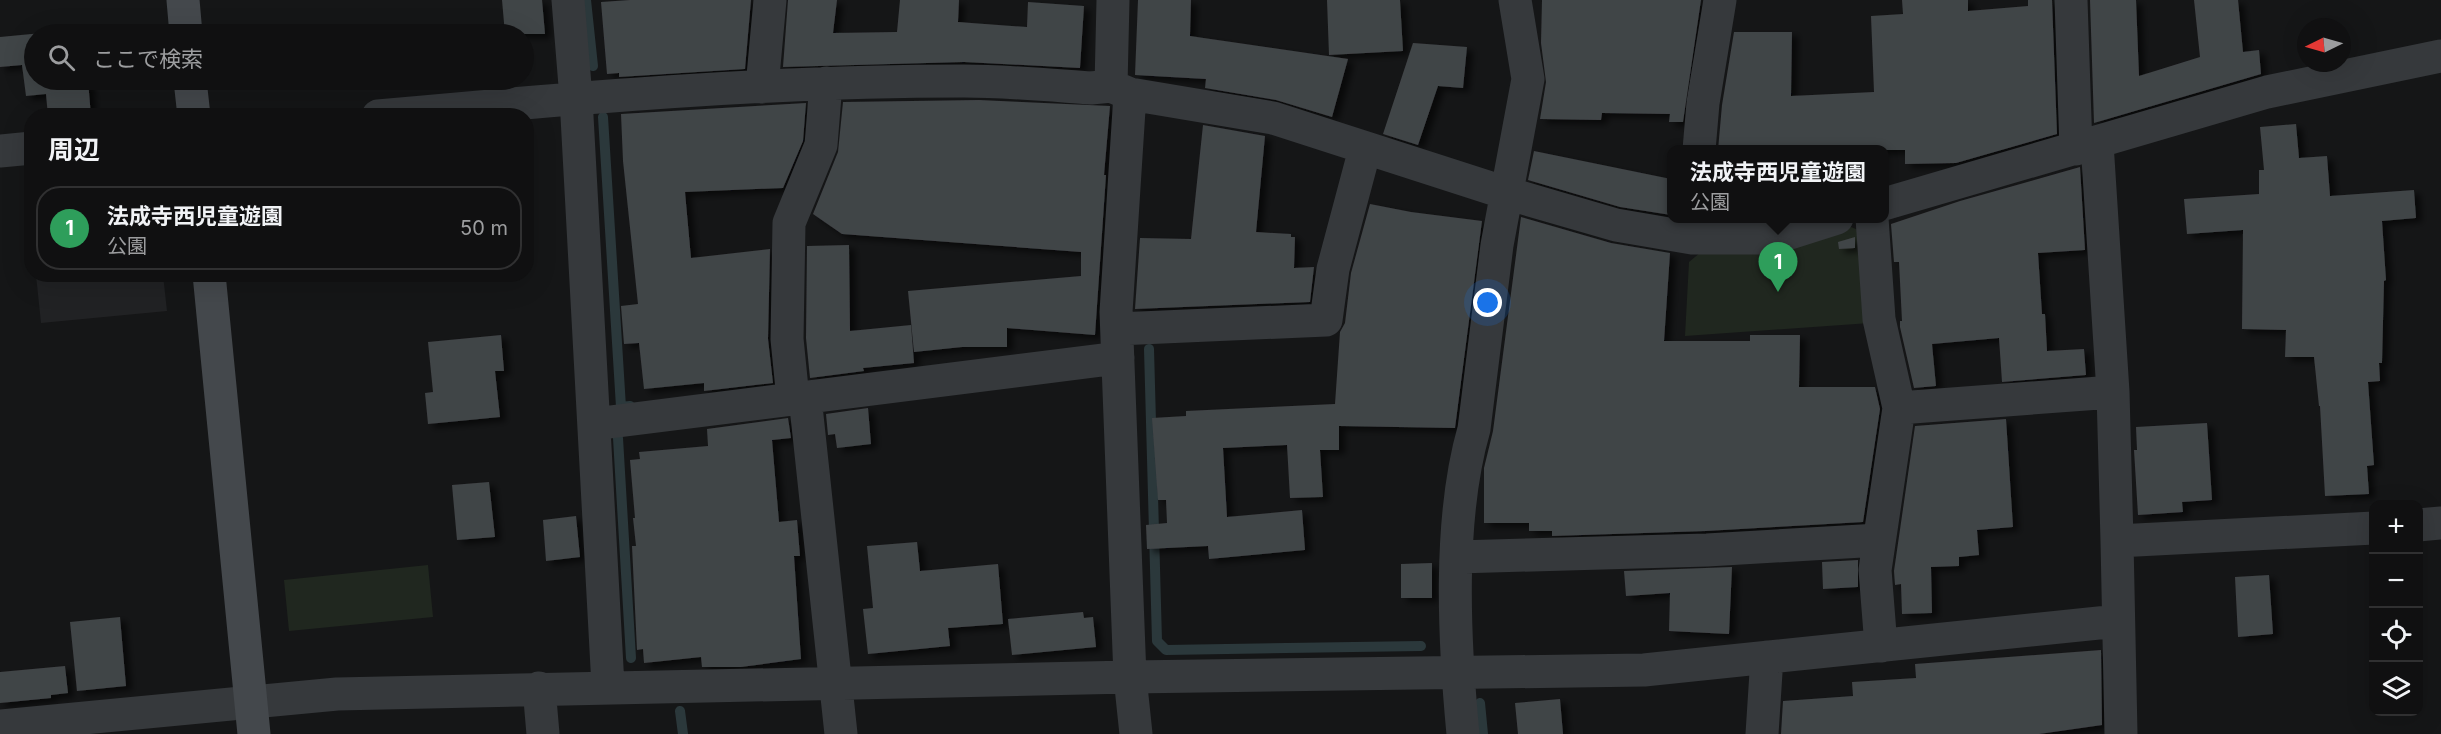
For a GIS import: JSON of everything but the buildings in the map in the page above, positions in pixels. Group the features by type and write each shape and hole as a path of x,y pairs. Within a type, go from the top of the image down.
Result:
{"street":[{"path":"183,0 185,24"},
{"path":"568,0 576,98 608,686"},
{"path":"762,87 770,0"},
{"path":"1113,0 1121,90 1118,344 1130,676 1136,734"},
{"path":"1463,734 1457,673 1457,557 1467,454 1474,429 1497,245 1528,79 1515,0"},
{"path":"1699,145 1703,103 1720,0"},
{"path":"2071,0 2113,392 2121,734"},
{"path":"1889,203 2266,92 2441,56"},
{"path":"466,108 576,98 826,83 966,81 1121,90 1273,118 1506,193 1617,225 1693,228 1774,238 1824,223"},
{"path":"826,83 821,145 789,223 787,339 799,398 841,734"},
{"path":"191,90 193,108"},
{"path":"0,151 24,149"},
{"path":"594,424 799,398 1118,344 1326,320 1334,269 1365,149"},
{"path":"1872,223 1879,319 1899,408 1875,570 1881,646"},
{"path":"210,282 252,718"},
{"path":"1899,408 2113,392"},
{"path":"2423,525 2441,523"},
{"path":"2117,541 2369,528"},
{"path":"1457,557 1707,550 1879,540"},
{"path":"0,726 252,718 337,694 608,686 835,685 1130,676 1644,670 2118,621"},
{"path":"1762,734 1767,657"},
{"path":"539,688 543,734"}],"shaded area":[{"path":"1851,227 1863,232 1870,323 1685,336 1689,262 1701,252 1777,251"},
{"path":"37,282 164,282 167,311 41,323"},
{"path":"428,565 433,617 289,631 284,580"}],"waterway":[{"path":"586,0 593,66"},
{"path":"603,117 621,407 630,406"},
{"path":"1149,349 1157,641 1166,650 1421,646"},
{"path":"618,438 631,658"},
{"path":"1480,703 1483,734"},
{"path":"680,711 683,734"}],"place":[{"name":"法成寺西児童遊園","path":"1778,292"}]}
